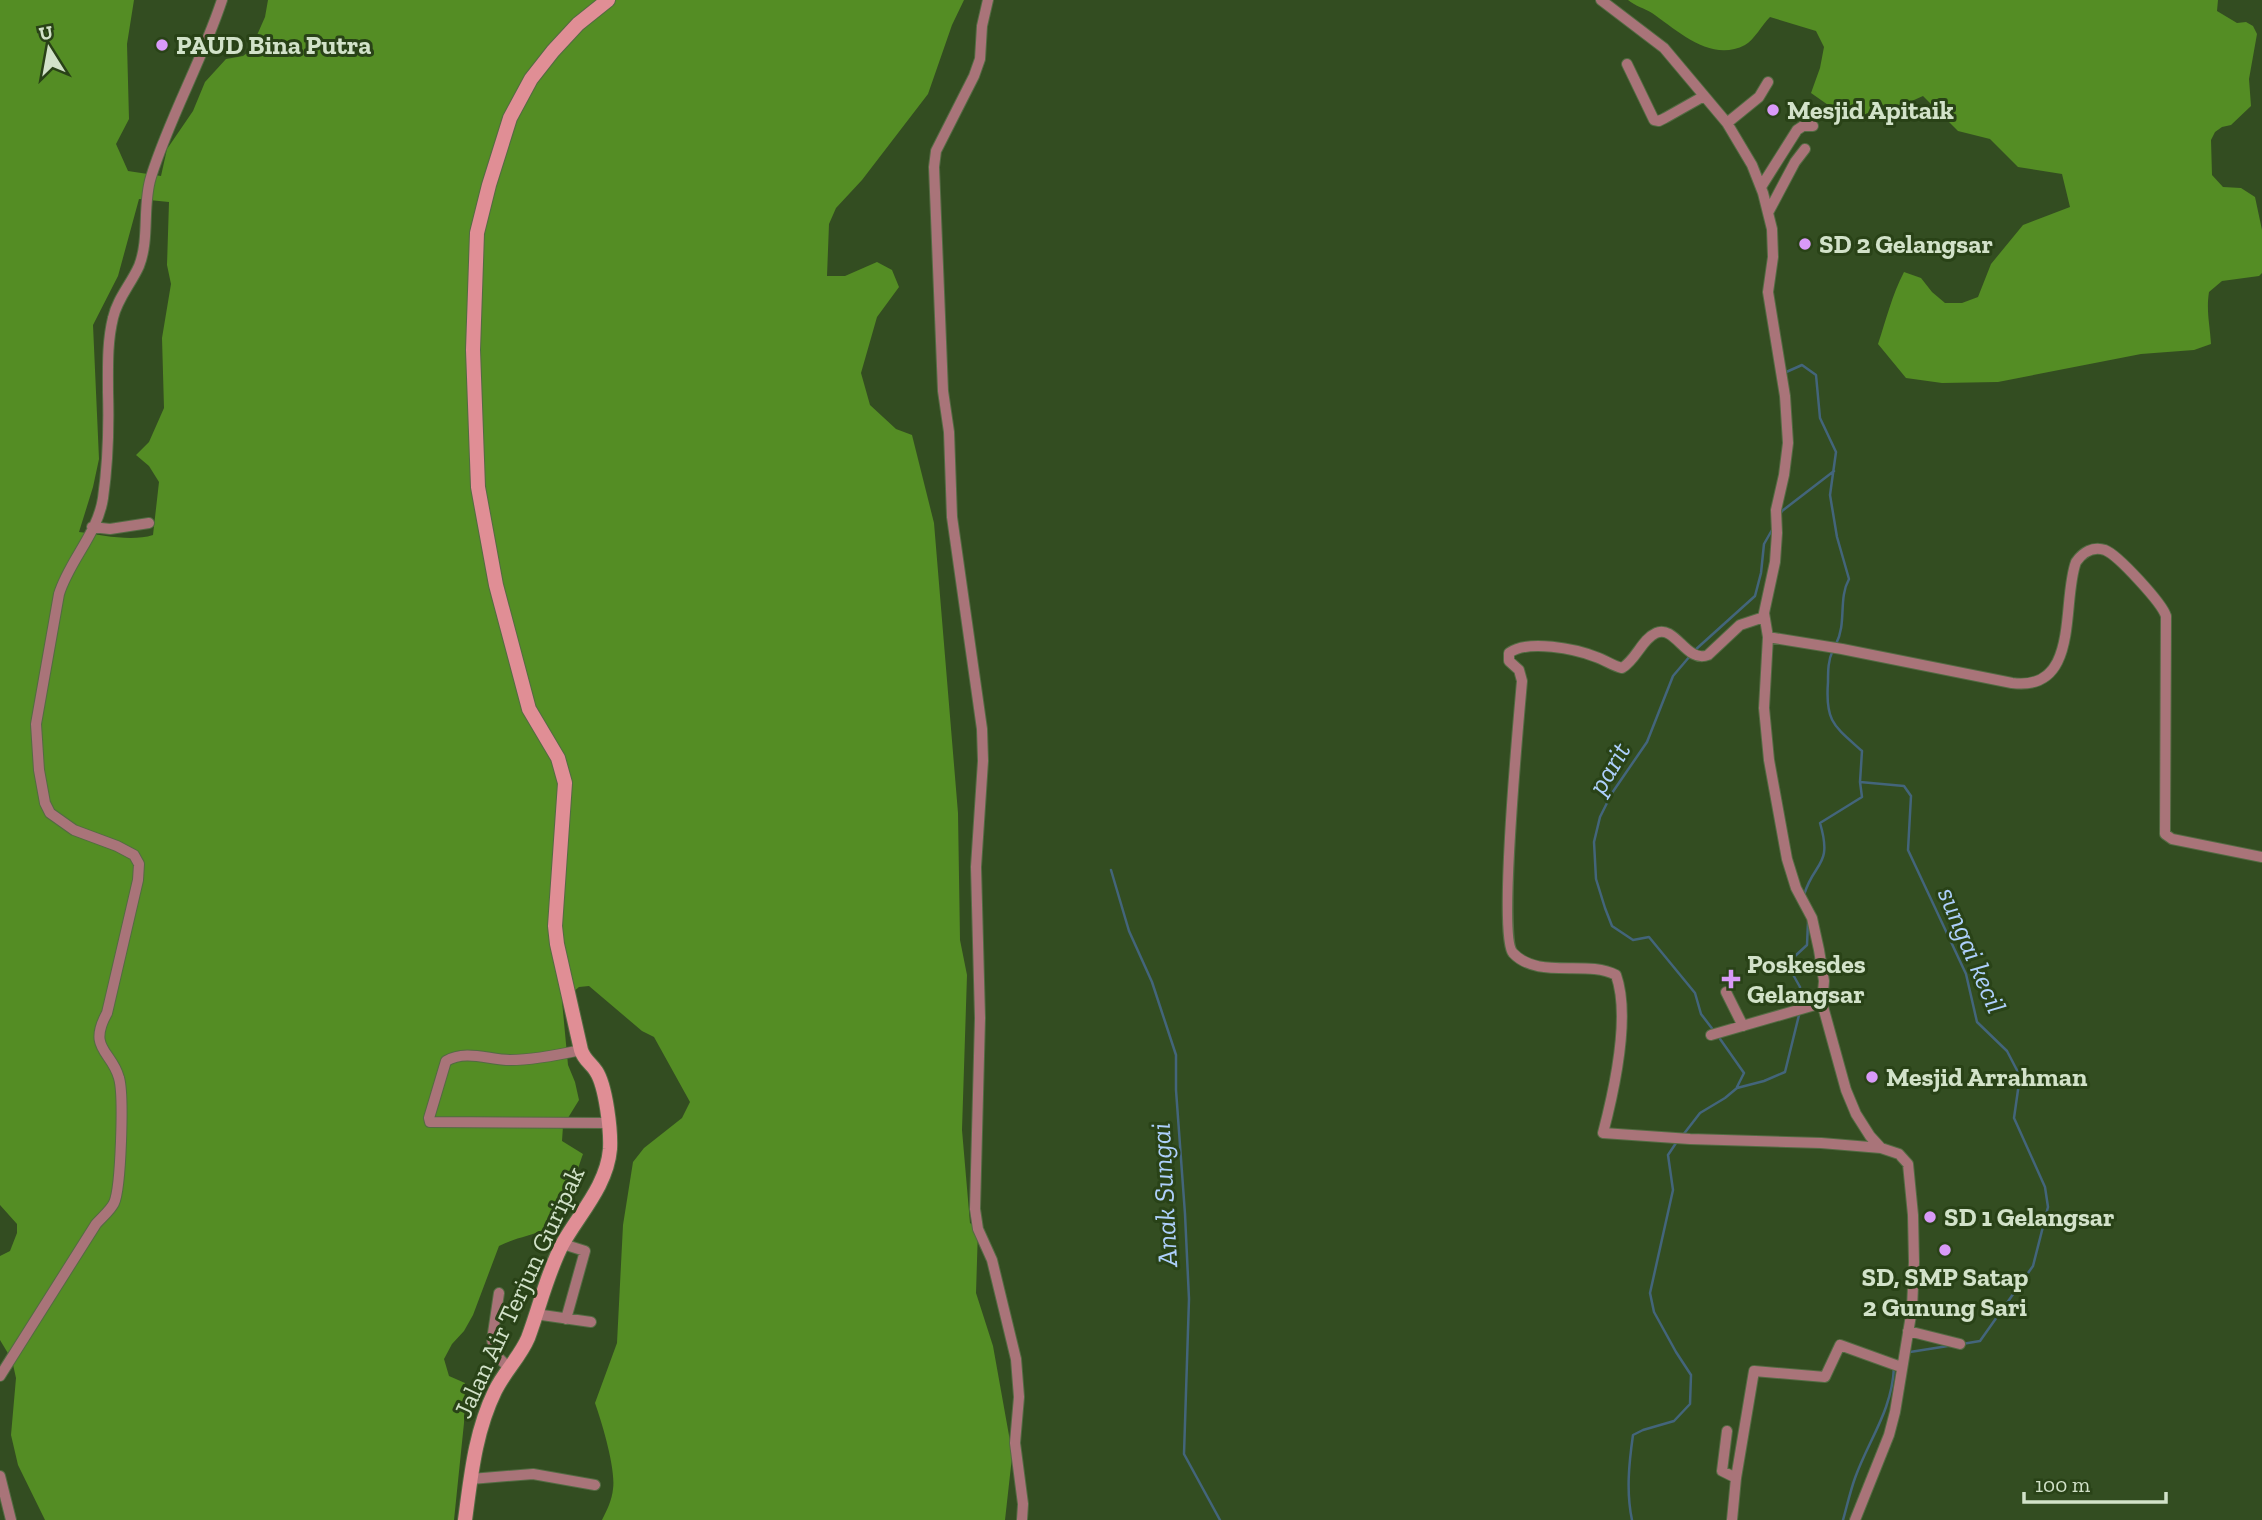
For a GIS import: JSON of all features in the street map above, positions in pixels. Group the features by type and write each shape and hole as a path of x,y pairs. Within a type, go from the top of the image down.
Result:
{"street":[{"path":"0,1376 96,1224 113,1205 116,1197 121,1165 120,1079 103,1050 100,1026 107,1013 138,880 139,864 134,855 74,830 50,813 42,791 36,724 59,594 64,578 92,527 103,499 107,457 108,355 113,316 139,265 151,175 168,128 207,44 222,0"},
{"path":"607,1123 430,1122 429,1118 446,1061 453,1057 472,1055 512,1060 581,1050 555,926 565,783 558,758 530,709 496,585 478,487 473,350 477,233 510,118 531,79 553,51 578,24 608,0"},
{"path":"988,0 977,67 936,151 934,198 952,517 982,729 983,761 976,867 980,1018 975,1209 978,1229 992,1261 1016,1359 1019,1397 1015,1443 1023,1504 1022,1520"},
{"path":"1601,0 1664,48 1727,123 1748,156 1765,198 1773,246 1768,292 1785,396 1788,443 1776,510 1775,562 1764,617 1768,637 1764,708 1769,760 1787,859 1812,918 1824,972 1822,1003 1853,1107 1864,1128 1881,1147"},
{"path":"1627,64 1654,120 1665,118 1704,96"},
{"path":"1727,123 1759,97 1768,82"},
{"path":"1765,198 1797,130 1803,126 1813,126"},
{"path":"1765,198 1805,149"},
{"path":"92,527 110,529 149,523"},
{"path":"1768,637 2025,684 2038,680 2054,668 2061,656 2076,562 2087,551 2106,551 2157,600 2166,616 2165,834 2172,839 2262,857"},
{"path":"1764,617 1740,625 1703,657 1693,654 1670,635 1662,632 1654,634 1622,668 1584,653 1561,648 1526,648 1509,653 1509,661 1519,670 1522,681 1507,904 1508,946 1528,963 1616,975 1621,1029 1612,1099 1603,1133 1881,1147 1899,1154 1908,1164 1914,1262 1912,1309 1898,1364 1889,1435 1855,1520"},
{"path":"1726,992 1743,1026"},
{"path":"1711,1035 1822,1003"},
{"name":"Jalan Air Terjun Guripak","path":"466,1520 483,1417 508,1367 522,1350 563,1244 587,1209 607,1162 610,1146 600,1079 581,1050"},
{"path":"563,1244 585,1251 566,1319"},
{"path":"499,1293 492,1340 496,1355 508,1367"},
{"path":"535,1314 592,1322"},
{"path":"1908,1331 1960,1344"},
{"path":"1732,1520 1736,1478 1754,1371 1825,1377 1840,1345 1898,1364"},
{"path":"1727,1431 1722,1471 1736,1478"},
{"path":"471,1479 533,1474 595,1485"},
{"path":"0,1477 11,1520"}],"green space":[{"path":"0,0 134,0 127,44 129,119 116,144 128,171 161,176 167,149 193,111 205,82 226,59 243,56 250,51 265,17 268,0 964,0 952,25 928,94 862,180 836,208 829,224 827,276 845,276 877,262 892,270 899,287 877,317 861,373 870,405 896,429 912,435 934,523 958,813 960,940 967,975 962,1130 970,1223 978,1229 976,1293 993,1346 1012,1457 1005,1520 602,1520 612,1497 613,1480 608,1446 595,1403 617,1343 623,1225 633,1162 644,1148 682,1118 690,1102 654,1037 642,1031 589,986 579,987 562,1001 568,1065 579,1100 563,1126 562,1141 583,1154 569,1195 558,1216 546,1229 499,1246 473,1315 444,1359 449,1376 465,1383 464,1423 454,1520 45,1520 18,1465 11,1435 16,1378 12,1360 0,1340 0,1256 10,1251 17,1233 17,1224 0,1205","holes":["139,199 169,202 167,265 171,284 162,338 164,408 149,442 136,455 149,466 159,482 153,535 126,538 79,532 99,459 93,325 118,276"]},
{"path":"1628,0 2218,0 2217,11 2237,23 2246,22 2253,26 2257,34 2249,79 2251,106 2231,125 2215,132 2211,140 2212,175 2223,187 2241,188 2255,197 2262,230 2262,273 2259,276 2222,281 2209,292 2211,344 2194,350 2141,354 1998,382 1942,383 1906,378 1878,344 1904,272 1921,278 1945,303 1962,303 1978,297 1991,264 2023,225 2070,207 2062,174 2018,167 1990,139 1958,131 1923,96 1876,117 1831,107 1811,93 1824,47 1816,31 1770,17 1745,45 1732,50 1707,48"}],"waterway":[{"path":"1784,373 1802,365 1816,375 1820,418 1836,452 1830,495 1837,537 1849,579 1836,644"},
{"name":"parit","path":"1780,515 1834,471"},
{"name":"parit","path":"1694,651 1755,596 1764,544 1772,530"},
{"name":"sungai kecil","path":"1804,895 1823,856 1820,823 1862,797 1862,751 1838,729 1828,706 1828,670 1833,650"},
{"name":"parit","path":"1690,656 1673,676 1647,742 1612,793 1600,817 1594,842 1596,879 1612,926 1633,940 1649,937 1695,993 1701,1014 1714,1031"},
{"name":"sungai kecil","path":"1860,782 1904,786 1911,796 1908,850 1966,974 1977,1022 2007,1051 2020,1076 2014,1118 2045,1187 2048,1207 2033,1266 1980,1341 1962,1344"},
{"name":"Anak Sungai","path":"1111,870 1129,931 1152,982 1176,1055 1189,1299 1184,1454 1220,1520"},
{"path":"1800,1005 1800,987 1791,971 1794,957 1807,945 1808,922"},
{"path":"1683,1135 1700,1113 1737,1088 1785,1072 1799,1015"},
{"name":"parit","path":"1718,1036 1744,1073 1737,1087"},
{"path":"1632,1520 1629,1478 1633,1435 1674,1421 1690,1404 1691,1375 1654,1312 1650,1293 1673,1190 1668,1155 1676,1143"},
{"name":"sungai kecil","path":"1910,1352 1948,1346"},
{"name":"sungai kecil","path":"1843,1520 1855,1478 1889,1397 1894,1367"}],"place":[{"name":"PAUD Bina Putra","path":"162,45"},
{"name":"Mesjid Apitaik","path":"1773,110"},
{"name":"SD 2 Gelangsar","path":"1805,244"},
{"name":"Poskesdes Gelangsar","path":"1731,979"},
{"name":"Mesjid Arrahman","path":"1872,1077"},
{"name":"SD 1 Gelangsar","path":"1930,1217"},
{"name":"SD, SMP Satap 2 Gunung Sari","path":"1945,1250"}]}
